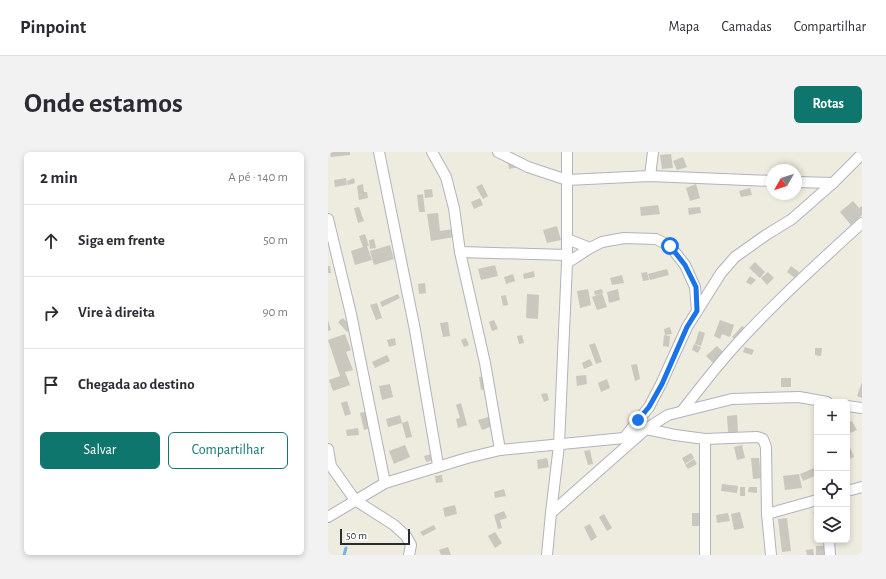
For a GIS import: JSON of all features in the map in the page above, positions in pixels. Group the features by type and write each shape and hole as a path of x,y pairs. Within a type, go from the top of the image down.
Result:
{"street":[{"path":"379,152 415,330 438,465"},
{"path":"432,152 446,177 453,202 460,252 485,363 500,450"},
{"path":"498,152 528,167 567,180 650,176 766,181"},
{"path":"548,555 551,513 560,445 567,259 567,152"},
{"path":"650,176 653,152"},
{"path":"624,438 649,407 662,384 687,327 715,281 735,258 792,219 833,183 862,154"},
{"path":"802,182 833,183"},
{"path":"328,219 351,314 385,482"},
{"path":"682,411 734,347 804,275 862,224"},
{"path":"460,252 567,259 602,242 624,238 656,239 670,246 685,265 696,287 697,311"},
{"path":"567,239 590,248"},
{"path":"551,513 646,429 668,415 732,399 799,397 814,400"},
{"path":"850,406 862,408"},
{"path":"646,429 675,435 705,438 757,436 763,439 766,447 767,514 770,555"},
{"path":"328,517 385,482 438,465 500,450 636,438"},
{"path":"705,438 705,555"},
{"path":"328,448 330,465 355,500 394,525 406,536 411,545 409,555"},
{"path":"850,490 862,487"},
{"path":"767,514 814,501"},
{"path":"829,543 830,555"}],"building":[{"path":"330,152 350,152 350,155 331,157"},
{"path":"671,154 673,168 662,169 660,155"},
{"path":"517,155 519,167 509,169 507,156"},
{"path":"683,157 687,167 677,170 673,161"},
{"path":"346,178 347,185 335,187 334,180"},
{"path":"354,178 355,183 348,185 347,181"},
{"path":"363,184 364,192 367,192 368,198 359,200 357,186"},
{"path":"482,184 488,196 483,199 476,187"},
{"path":"696,184 700,198 690,201 686,188"},
{"path":"750,188 752,195 741,197 739,191"},
{"path":"432,189 433,197 425,198 424,190"},
{"path":"423,194 425,212 419,212 417,195"},
{"path":"480,198 483,205 474,209 471,202"},
{"path":"853,201 859,208 862,206 862,215 851,225 840,212"},
{"path":"658,205 660,214 641,216 640,207"},
{"path":"359,207 364,221 358,223 354,208"},
{"path":"700,207 701,213 689,215 688,208"},
{"path":"438,213 440,231 453,229 454,237 431,241 427,214"},
{"path":"557,226 561,240 547,243 543,230"},
{"path":"365,234 372,260 355,265 351,251 363,247 359,236"},
{"path":"374,239 376,248 370,249 369,240"},
{"path":"390,245 394,259 374,265 370,251"},
{"path":"755,262 765,272 760,278 749,268"},
{"path":"495,265 498,276 481,280 478,269"},
{"path":"328,266 330,266 331,273 328,273"},
{"path":"791,266 799,272 795,278 787,272"},
{"path":"667,269 669,275 650,280 648,274"},
{"path":"534,271 535,277 524,279 523,274"},
{"path":"647,272 649,280 643,281 641,273"},
{"path":"768,272 774,278 767,285 761,278"},
{"path":"513,274 515,281 506,284 504,277"},
{"path":"622,275 624,283 612,285 610,278"},
{"path":"750,276 756,280 751,285 746,282"},
{"path":"425,283 426,293 419,294 418,284"},
{"path":"588,289 591,305 580,308 577,291"},
{"path":"602,289 603,293 595,295 594,291"},
{"path":"618,289 620,300 609,303 607,292"},
{"path":"602,293 607,307 597,310 592,297"},
{"path":"398,294 400,298 382,307 380,302"},
{"path":"527,294 539,295 538,319 526,318"},
{"path":"506,295 508,305 503,306 501,296"},
{"path":"377,303 382,318 376,320 370,305"},
{"path":"343,318 352,328 347,332 338,322"},
{"path":"328,320 331,330 328,331"},
{"path":"494,320 498,329 492,331 489,322"},
{"path":"720,320 734,325 730,337 722,334 720,339 714,336"},
{"path":"448,322 450,336 443,337 440,323"},
{"path":"742,326 746,329 736,340 732,337"},
{"path":"670,327 672,334 665,335 664,329"},
{"path":"699,331 705,333 701,346 695,344"},
{"path":"345,334 351,350 346,352 353,370 345,372 350,385 333,391 329,380 340,376 328,340"},
{"path":"522,335 524,343 519,344 517,336"},
{"path":"664,335 670,336 669,347 663,346"},
{"path":"395,338 396,345 389,347 387,340"},
{"path":"466,338 469,345 464,347 461,340"},
{"path":"595,343 602,362 596,364 589,345"},
{"path":"694,344 701,347 698,353 692,350"},
{"path":"717,346 724,353 713,363 706,356"},
{"path":"745,347 754,350 752,355 743,352"},
{"path":"815,348 822,348 821,356 815,355"},
{"path":"387,355 390,361 375,368 372,362"},
{"path":"590,359 593,365 584,369 582,363"},
{"path":"637,364 640,379 635,381 631,365"},
{"path":"586,375 587,384 577,386 576,376"},
{"path":"485,376 487,389 481,390 479,377"},
{"path":"781,378 791,378 791,387 781,387"},
{"path":"607,379 610,388 601,392 598,383"},
{"path":"862,382 862,398 857,396"},
{"path":"390,384 393,397 382,400 379,386"},
{"path":"547,393 549,400 544,402 541,394"},
{"path":"347,401 351,414 345,416 341,403"},
{"path":"461,403 467,425 458,428 456,419 460,418 456,405"},
{"path":"368,411 372,428 364,430 360,413"},
{"path":"400,415 402,423 388,427 386,419"},
{"path":"737,415 738,432 728,432 727,416"},
{"path":"492,416 495,425 482,430 478,420"},
{"path":"408,421 412,437 406,438 402,423"},
{"path":"852,421 857,430 850,433 850,422"},
{"path":"358,428 359,435 347,436 346,430"},
{"path":"405,445 410,457 394,464 389,451"},
{"path":"742,445 745,458 737,460 734,447"},
{"path":"850,447 854,457 850,459"},
{"path":"590,450 593,464 588,465 584,451"},
{"path":"691,453 694,458 685,464 682,458"},
{"path":"432,454 434,460 426,462 424,456"},
{"path":"547,458 549,467 538,469 537,460"},
{"path":"751,458 759,458 761,478 753,479"},
{"path":"694,459 697,464 688,469 685,465"},
{"path":"814,468 814,476 803,481 800,474"},
{"path":"799,474 802,488 785,490 783,476"},
{"path":"442,475 443,482 436,483 435,476"},
{"path":"722,484 738,486 737,493 721,491"},
{"path":"740,487 745,487 745,496 740,496"},
{"path":"749,487 757,487 757,493 748,492"},
{"path":"504,489 506,496 495,498 494,492"},
{"path":"455,505 457,514 445,517 443,508"},
{"path":"504,511 507,518 500,520 502,528 498,529 494,515"},
{"path":"740,512 744,528 734,530 731,514"},
{"path":"692,513 699,513 700,526 692,526"},
{"path":"728,513 730,521 717,523 716,515"},
{"path":"604,514 612,528 607,531 599,517"},
{"path":"787,518 791,551 782,552 778,519"},
{"path":"590,524 597,537 591,541 584,527"},
{"path":"434,525 436,529 423,536 420,532"},
{"path":"495,532 502,543 495,548 488,536"},
{"path":"816,546 829,546 830,555 816,555"},
{"path":"448,547 451,555 441,555 439,550"},
{"path":"813,549 814,555 807,555 806,550"}],"waterway":[{"path":"344,555 346,548"}],"route":[{"path":"638,420 649,407 662,384 687,327 697,311 696,287 685,265 670,246"}]}
